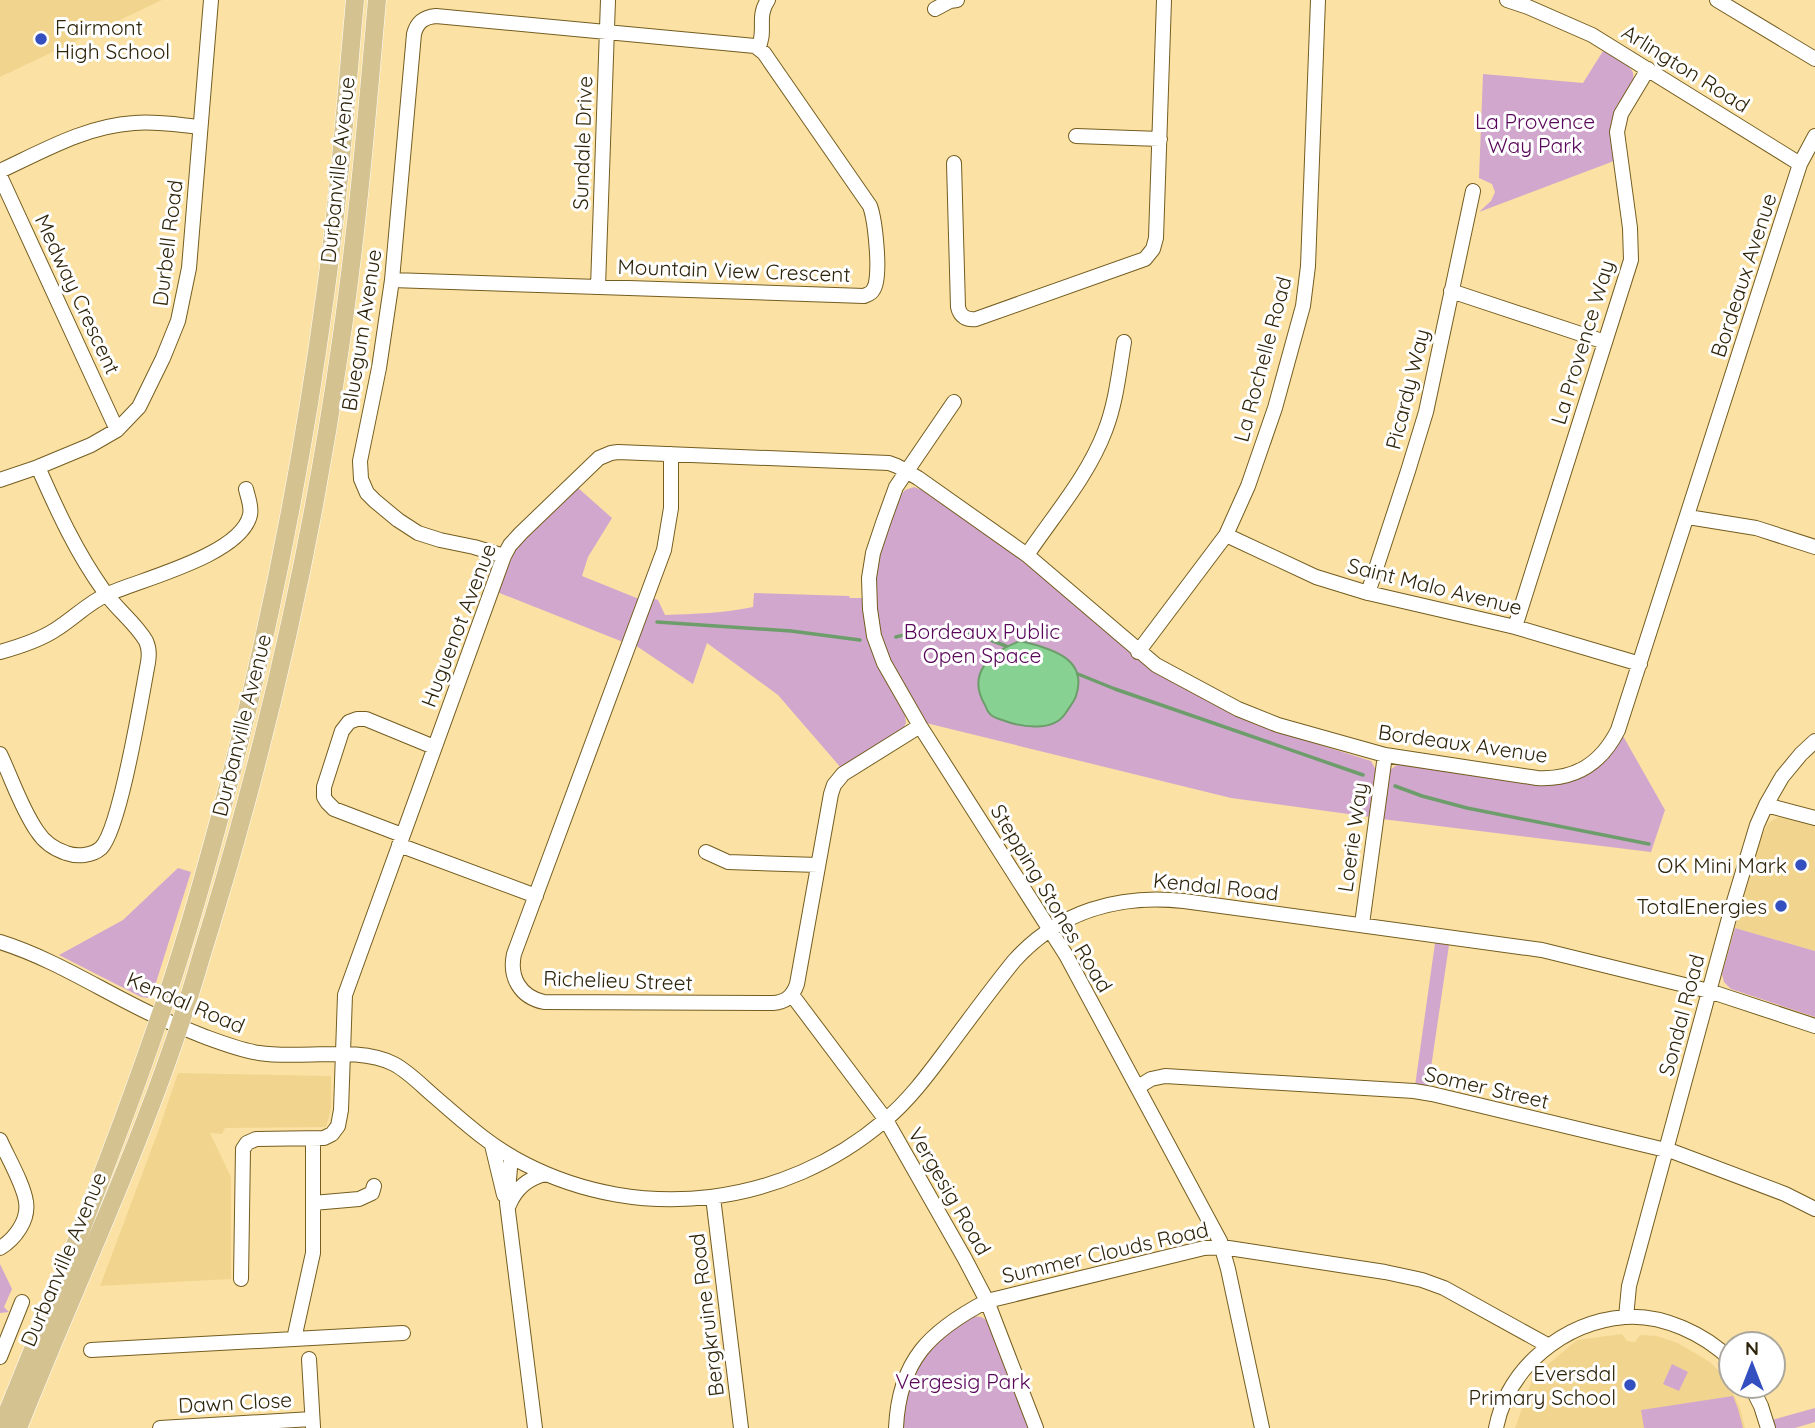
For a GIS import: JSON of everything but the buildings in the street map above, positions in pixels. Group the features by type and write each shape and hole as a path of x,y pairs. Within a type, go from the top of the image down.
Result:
{"main road":[{"name":"Durbanville Avenue","path":"1,1428 107,1164 160,1018 230,780 255,682 294,497 312,392 342,152 355,0"},
{"name":"Durbanville Avenue","path":"18,1428 48,1351 115,1198 179,1027 228,868 264,736 315,501 340,348 377,0"},
{"path":"30,1428 41,1391 48,1351"}],"street":[{"name":"Durbell Road","path":"0,480 91,445 117,430 139,407 163,358 178,321 189,268 211,0"},
{"name":"Sundale Drive","path":"598,287 608,0"},
{"path":"607,32 750,44 758,48 761,42 762,9 768,0"},
{"path":"935,9 957,0"},
{"path":"954,163 958,307 963,316 972,320 1136,263 1149,254 1156,238 1164,0"},
{"name":"La Rochelle Road","path":"1138,652 1226,535 1248,486 1275,408 1303,306 1308,266 1318,0"},
{"name":"Arlington Road","path":"1507,0 1530,3 1580,28 1800,164"},
{"path":"1717,0 1815,59"},
{"name":"Bluegum Avenue","path":"504,556 418,533 375,502 363,486 359,471 379,368 392,280 414,34 422,20 436,16 607,32"},
{"name":"Mountain View Crescent","path":"392,280 864,296 873,290 876,283 877,242 870,206 758,48"},
{"name":"La Provence Way","path":"1515,627 1631,260 1618,140 1619,122 1648,69"},
{"path":"0,173 79,135 107,128 132,123 200,128"},
{"path":"1076,136 1160,139"},
{"name":"Bordeaux Avenue","path":"907,472 1027,555 1138,652 1167,672 1248,714 1385,755 1537,778 1556,778 1575,773 1599,757 1618,730 1800,164 1815,136"},
{"name":"Medway Crescent","path":"0,173 117,430"},
{"name":"Picardy Way","path":"1368,593 1426,412 1473,191"},
{"path":"1451,291 1605,342"},
{"path":"1027,555 1097,451 1111,415 1124,342"},
{"name":"Stepping Stones Road","path":"954,402 896,487 873,553 869,578 874,636 884,663 920,726 1066,955 1222,1247 1262,1428"},
{"name":"Huguenot Avenue","path":"313,1139 329,1136 338,1126 343,1086 345,995 510,545 599,458 611,453 881,462 907,472"},
{"name":"Richelieu Street","path":"671,454 671,508 664,550 514,954 512,968 516,982 531,998 551,1002 773,1003 792,995"},
{"path":"0,754 36,830 50,845 73,856 81,856 101,848 109,835 123,786 149,648 135,626 106,595 74,544 38,467"},
{"path":"0,652 53,632 106,595 187,565 219,549 247,525 251,506 246,489"},
{"path":"1688,517 1756,528 1815,547"},
{"name":"Saint Malo Avenue","path":"1226,535 1316,577 1368,593 1515,627 1640,664"},
{"path":"434,747 361,719 349,722 342,731 324,787 324,797 334,809 400,840 536,896"},
{"path":"792,995 797,984 831,794 837,780 920,726"},
{"name":"Sondal Road","path":"1626,1317 1629,1286 1756,825 1782,778 1815,741"},
{"name":"Loerie Way","path":"1362,925 1385,755"},
{"path":"1766,804 1815,818"},
{"path":"706,852 728,862 818,865"},
{"name":"Kendal Road","path":"4,944 23,949 179,1027 230,1046 262,1054 369,1056 393,1064 404,1070 492,1144 511,1156 546,1174 587,1188 657,1200 713,1197 752,1190 808,1170 847,1148 886,1120 921,1082 1014,961 1029,946 1072,917 1099,906 1142,898 1184,901 1542,950 1709,990 1815,1026"},
{"name":"Vergesig Road","path":"792,995 886,1120 965,1259 987,1301 1036,1428"},
{"name":"Somer Street","path":"1138,1087 1151,1079 1165,1076 1414,1091 1455,1098 1674,1152 1785,1194 1815,1209"},
{"path":"241,1279 242,1154 245,1146 256,1139 313,1139 313,1254 293,1339"},
{"path":"0,1140 26,1201 25,1215 20,1227 9,1242 0,1248"},
{"path":"492,1144 507,1207 535,1428"},
{"path":"507,1207 511,1156"},
{"path":"507,1207 521,1186 546,1174"},
{"path":"313,1203 359,1199 372,1193 374,1186"},
{"name":"Bergkruine Road","path":"713,1197 741,1428"},
{"name":"Summer Clouds Road","path":"896,1428 899,1396 912,1362 935,1334 953,1320 987,1301 1204,1248 1222,1247 1422,1280 1444,1288 1549,1346"},
{"path":"0,1357 22,1302"},
{"path":"1496,1428 1502,1406 1512,1387 1532,1361 1549,1346 1574,1331 1598,1322 1626,1317 1660,1321 1686,1329 1717,1349"},
{"path":"91,1350 403,1333"},
{"name":"Dawn Close","path":"160,1428 313,1423 309,1359"},
{"path":"1758,1400 1768,1428"}],"shaded area":[{"name":"Fairmont High School","path":"0,0 162,0 0,77"},
{"path":"1020,641 1063,656 1077,672 1075,698 1060,720 1053,724 1028,726 995,717 988,711 980,694 978,683 985,665 1000,651"},
{"path":"1778,817 1815,825 1815,951 1735,928 1761,837 1768,823"},
{"path":"178,1073 331,1076 331,1107 326,1127 225,1128 222,1134 210,1133 231,1177 231,1279 100,1286 159,1129"},
{"name":"Eversdal Primary School","path":"1622,1334 1627,1341 1635,1342 1640,1335 1657,1336 1678,1343 1717,1369 1717,1400 1736,1400 1745,1428 1515,1428 1533,1377 1577,1340"}],"green space":[{"name":"La Provence Way Park","path":"1603,51 1625,64 1633,73 1628,91 1616,107 1612,120 1614,161 1479,212 1491,201 1495,192 1492,184 1479,178 1483,74 1583,83"},
{"path":"577,487 612,518 588,557 582,576 639,599 623,642 497,592 521,543"},
{"name":"Bordeaux Public Open Space","path":"914,487 1030,564 1130,653 1152,669 1257,725 1371,761 1376,770 1370,817 1231,798 926,723 892,666 881,633 876,599 877,564 883,541 900,496 905,490"},
{"name":"Bordeaux Public Open Space","path":"754,593 862,598 871,646 905,715 906,723 902,730 842,769 778,695 707,643 693,684 635,645 652,598 658,600 665,615 687,614 753,607"},
{"path":"1623,736 1665,810 1651,852 1382,819 1390,770 1398,764 1529,783 1604,762"},
{"path":"178,868 191,872 152,995 148,998 141,997 59,955 123,920"},
{"path":"1735,928 1815,951 1815,1017 1731,989 1724,982 1722,974"},
{"path":"1435,943 1449,945 1428,1088 1415,1086"},
{"path":"0,1264 12,1289 4,1307 9,1312 0,1313"},
{"name":"Vergesig Park","path":"973,1316 988,1321 1030,1428 902,1428 908,1393 928,1350 940,1337"},
{"path":"1672,1364 1688,1372 1679,1391 1663,1384"},
{"path":"1717,1398 1735,1400 1743,1428 1644,1428 1641,1410"},
{"path":"1815,1408 1815,1422 1795,1428 1774,1428 1772,1420"}],"waterway":[{"path":"657,622 791,631 860,640"},
{"path":"896,637 925,629 944,628 971,633 1006,646"},
{"path":"1078,674 1363,775"},
{"path":"1395,786 1467,808 1649,844"}],"place":[{"name":"Fairmont High School","path":"41,39"},
{"name":"OK Mini Mark","path":"1801,865"},
{"name":"TotalEnergies","path":"1781,906"},
{"name":"Eversdal Primary School","path":"1630,1385"}]}
